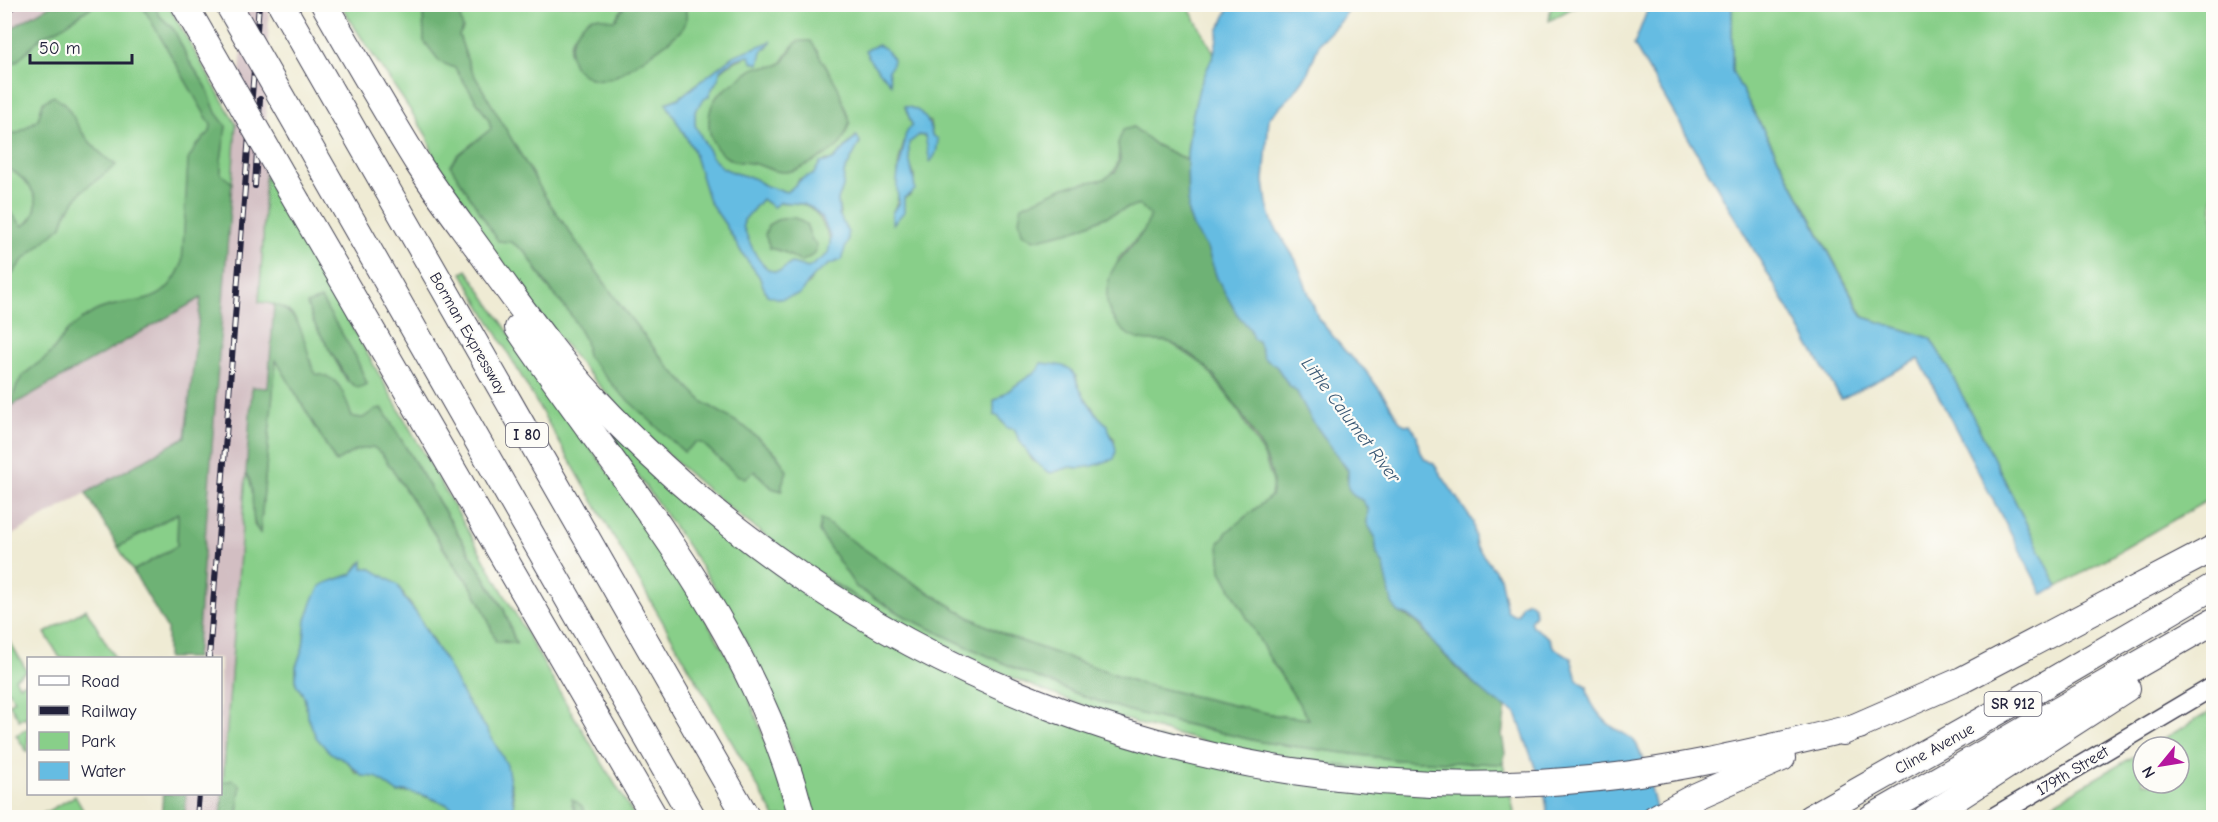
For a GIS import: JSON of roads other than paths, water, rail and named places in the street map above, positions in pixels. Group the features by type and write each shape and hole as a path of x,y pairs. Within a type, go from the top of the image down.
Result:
{"highway":[{"path":"184,4 612,748 655,818"},
{"name":"I 80","path":"228,4 693,818"},
{"name":"Borman Expressway","path":"280,4 747,818"},
{"path":"324,4 490,287 697,581 738,652 770,721 802,818"},
{"path":"422,170 525,312 590,394 657,462 725,521 777,559 873,622 942,661 1024,698 1117,732 1198,753 1273,768 1347,778 1415,783 1499,784 1592,779 1732,757 1859,726"},
{"path":"1655,818 1694,797 1758,768 1962,680 2214,548"},
{"name":"Cline Avenue","path":"1810,818 2214,586"},
{"name":"Cline Avenue","path":"1871,818 2214,621"},
{"path":"1926,818 2117,696 2214,627"},
{"path":"612,748 645,818"}],"street":[{"name":"179th Street","path":"1992,818 2214,686"}],"water":[{"name":"Little Calumet River","path":"1231,4 1349,5 1343,19 1320,42 1307,75 1292,95 1269,118 1264,181 1273,224 1296,260 1318,318 1345,351 1365,370 1399,420 1405,425 1410,424 1417,435 1419,449 1425,459 1434,464 1473,522 1476,546 1500,577 1507,611 1513,615 1518,614 1521,605 1528,601 1534,606 1535,615 1530,621 1532,626 1549,638 1554,648 1571,658 1577,680 1587,686 1591,703 1598,713 1610,725 1634,741 1638,747 1658,817 1548,817 1545,796 1516,713 1493,700 1479,688 1435,645 1422,626 1409,616 1399,613 1392,603 1384,566 1377,554 1375,537 1367,523 1368,509 1362,500 1354,496 1348,488 1348,470 1311,419 1297,392 1288,384 1277,367 1264,358 1258,341 1253,339 1250,329 1237,314 1217,278 1207,248 1194,229 1188,213 1187,154 1199,88 1214,53 1219,29"},
{"path":"1661,5 1732,5 1732,71 1863,317 1930,338 1948,367 2058,587 2043,595 1919,359 1841,399 1634,45 1647,11"},
{"path":"772,41 762,51 759,64 752,62 750,56 745,56 734,60 720,71 719,78 709,96 695,111 695,125 712,157 721,167 786,192 804,178 813,175 820,163 833,160 857,136 860,142 844,173 843,187 838,200 839,214 848,233 841,260 828,265 812,277 800,294 780,299 767,295 759,276 709,201 693,149 666,103 679,98 733,56","holes":["762,199 773,207 781,202 803,204 812,208 822,218 831,237 828,254 808,268 792,263 780,271 773,271 761,263 748,239 743,226 744,220"]},
{"path":"878,45 884,48 893,59 892,66 888,70 891,84 871,62 865,50"},
{"path":"905,106 924,116 932,135 938,139 938,143 930,162 925,136 919,135 909,143 915,190 904,198 904,212 893,224 892,213 899,202 897,181 905,137 912,125"},
{"path":"1041,363 1064,366 1072,371 1090,405 1108,425 1116,450 1114,459 1093,466 1070,467 1051,473 1029,454 1014,429 1007,428 999,417 994,415 994,401 1039,369"},
{"path":"363,561 363,568 370,568 398,585 446,662 465,699 486,728 507,765 515,812 513,817 467,817 446,804 426,796 405,791 398,793 376,777 362,776 348,762 329,752 316,737 308,717 304,696 296,684 296,667 303,647 306,620 320,587 352,574"}],"railway":[{"path":"4,12 18,4"},
{"path":"209,657 259,4"},
{"path":"255,186 260,99"},
{"path":"197,818 199,795"}]}
